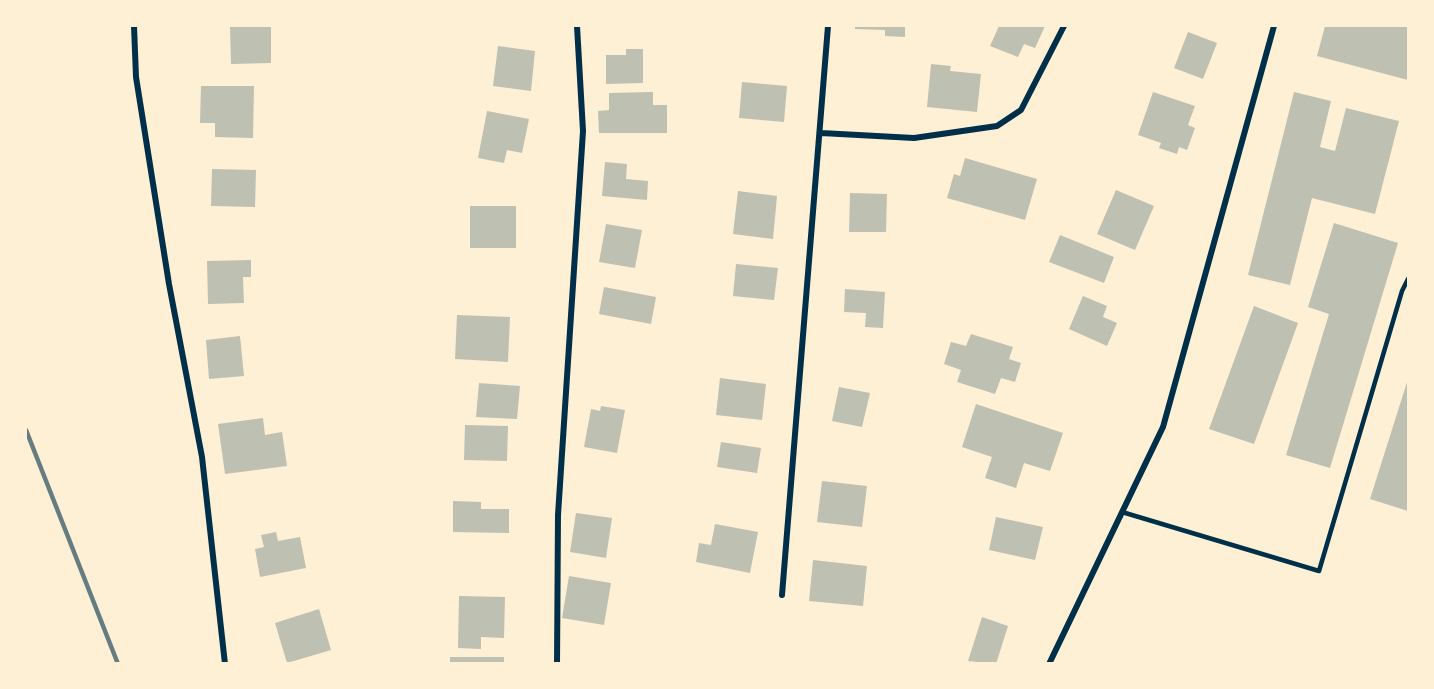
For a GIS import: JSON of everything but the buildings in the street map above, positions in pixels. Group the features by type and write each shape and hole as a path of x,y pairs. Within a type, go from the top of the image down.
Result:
{"street":[{"path":"134,26 140,100 169,284 202,457 225,663"},
{"path":"557,663 558,515 583,131 577,26"},
{"path":"782,595 828,26"},
{"path":"821,133 914,138 996,126 1021,110 1064,26"},
{"path":"1049,663 1163,427 1274,26"}],"lane":[{"path":"1122,512 1319,571 1402,291 1408,279"},
{"path":"1402,291 1408,293"}],"railway":[{"path":"26,430 118,664"}]}
